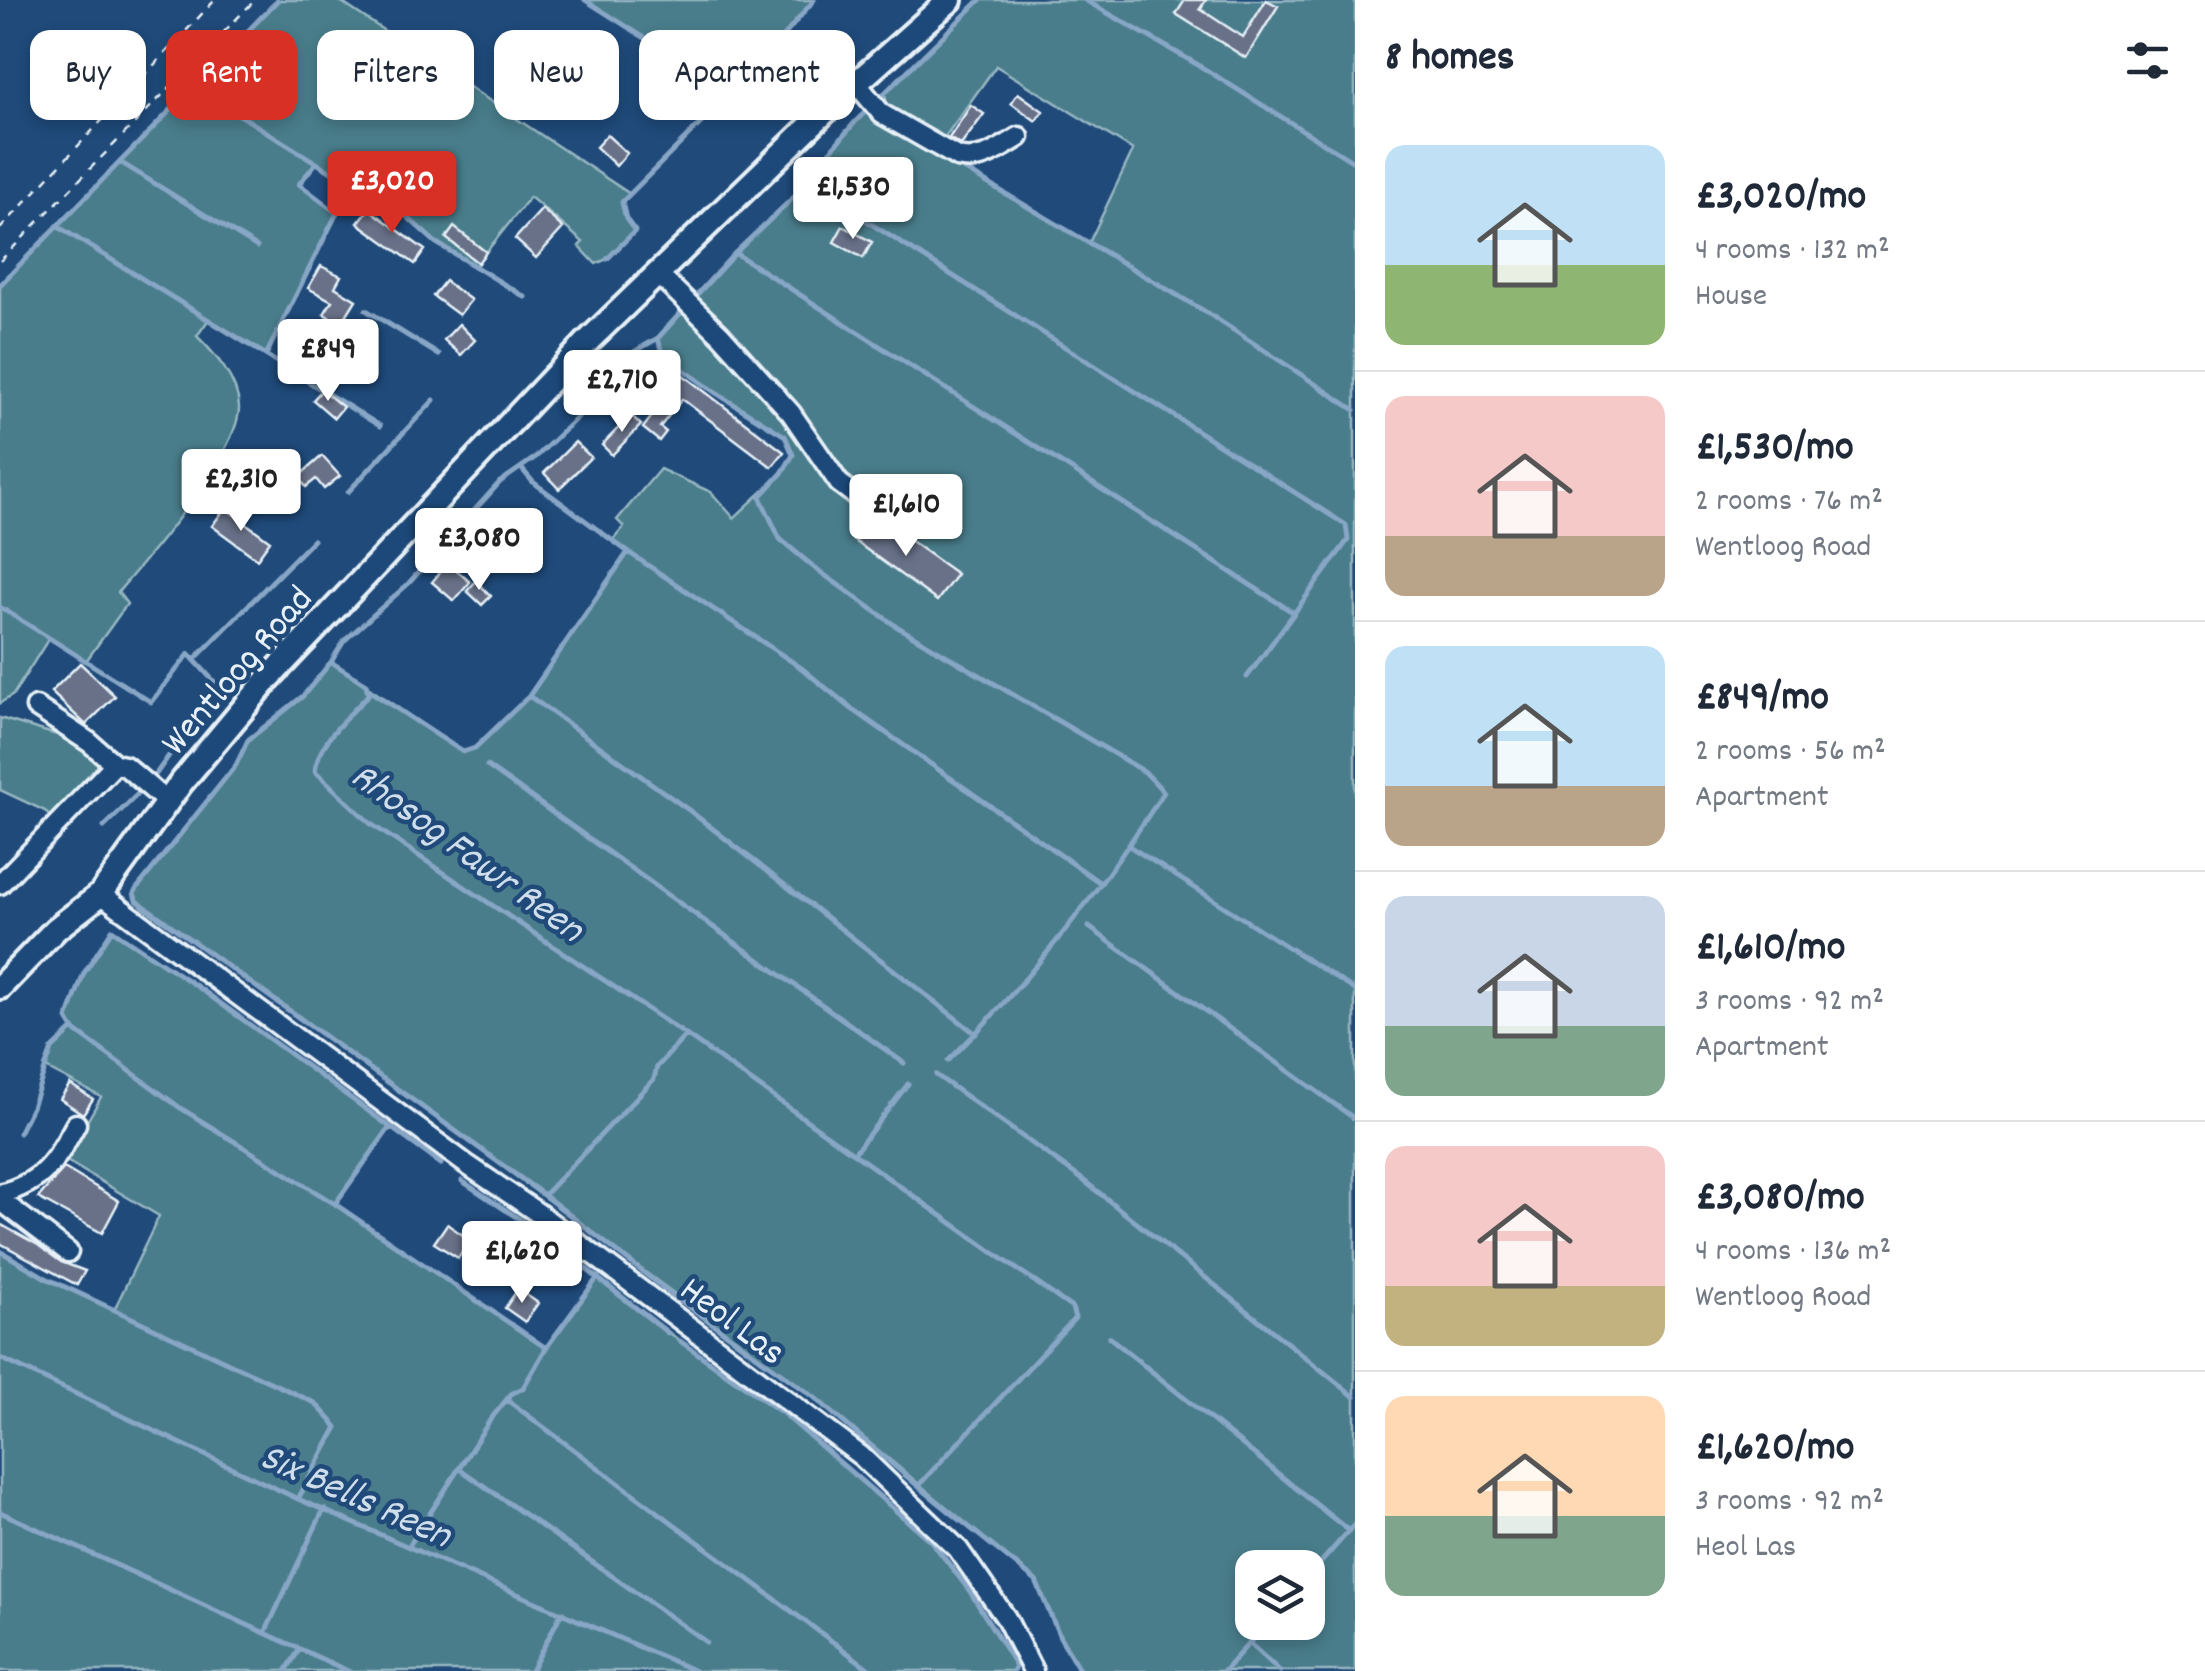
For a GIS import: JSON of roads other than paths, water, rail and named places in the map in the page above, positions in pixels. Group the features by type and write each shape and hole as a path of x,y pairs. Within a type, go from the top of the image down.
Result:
{"main road":[{"name":"Wentloog Road","path":"0,987 56,930 101,894 167,802 282,665 474,459 657,274 869,99 950,0"}],"street":[{"path":"869,99 962,159 984,156 1018,137"},
{"path":"657,274 791,413 839,483 891,522"},
{"path":"36,707 116,764 125,766 167,802"},
{"path":"0,884 116,764"},
{"name":"Heol Las","path":"101,894 538,1213 861,1456 958,1548 1006,1618 1033,1671"},
{"path":"68,1252 0,1197 33,1182 53,1165 76,1124"}],"waterway":[{"path":"0,285 278,0"},
{"path":"585,0 639,34"},
{"path":"607,259 635,231 626,219 622,202 763,61 814,0"},
{"name":"Rhosog Fawr Reen","path":"692,300 817,175 832,149 856,121 980,0"},
{"path":"1085,0 1355,163"},
{"path":"248,120 365,193 376,189 435,242 525,297"},
{"path":"120,162 257,247"},
{"path":"267,353 337,213 299,184 316,163"},
{"path":"957,165 1209,314 1355,410"},
{"path":"808,184 1346,525 1348,540 1247,677"},
{"path":"57,226 380,426"},
{"path":"735,253 1294,613"},
{"name":"Rhosog Fawr Reen","path":"685,308 658,338 634,352 588,407 536,457 500,482 408,584 344,641 331,662 366,684 368,695 328,740 315,771 371,824 686,1035 1072,1308 1075,1318 918,1486 1036,1581 1060,1637 1080,1671"},
{"path":"366,310 439,355"},
{"path":"658,338 662,354 785,436 793,455 760,497 780,539 896,626 1145,772 1164,792 1063,933 948,1061"},
{"path":"348,492 434,400"},
{"path":"521,468 533,482 628,552 800,667 852,709 1099,882"},
{"path":"194,660 313,540"},
{"path":"368,690 463,752 475,748 529,696 628,552"},
{"path":"0,607 151,702 189,654 218,686 151,781 104,827"},
{"path":"331,662 303,696 248,740 236,765 138,887 134,893 136,900 544,1195 814,1397 918,1486"},
{"path":"529,696 690,811 976,1034"},
{"path":"487,766 904,1063"},
{"path":"1129,846 1355,990"},
{"path":"1089,927 1355,1119"},
{"path":"19,1133 52,1049 73,1029 67,1019 84,973 112,930 198,987 441,1164"},
{"path":"73,1029 179,1107 335,1204 546,1348"},
{"path":"544,1195 654,1079 657,1067 686,1035"},
{"path":"936,1075 1083,1180 1355,1397"},
{"path":"855,1152 908,1084"},
{"path":"335,1204 390,1127"},
{"path":"462,1181 540,1233 668,1333"},
{"path":"0,1251 46,1278 315,1403 337,1427 298,1499"},
{"path":"409,1546 490,1420 511,1394 523,1388 546,1348 598,1277"},
{"path":"1109,1337 1349,1531"},
{"path":"680,1341 784,1414 932,1542 969,1590 1016,1666 1013,1671"},
{"name":"Six Bells Reen","path":"0,1358 298,1499 695,1671"},
{"path":"507,1400 872,1671"},
{"path":"460,1469 706,1642"},
{"path":"265,1633 324,1509"},
{"path":"0,1512 348,1671"},
{"path":"1325,1558 1355,1524"},
{"path":"531,1671 562,1612"},
{"path":"1224,1671 1252,1640"},
{"path":"1249,1643 1280,1671"},
{"path":"286,1671 299,1650"}]}
